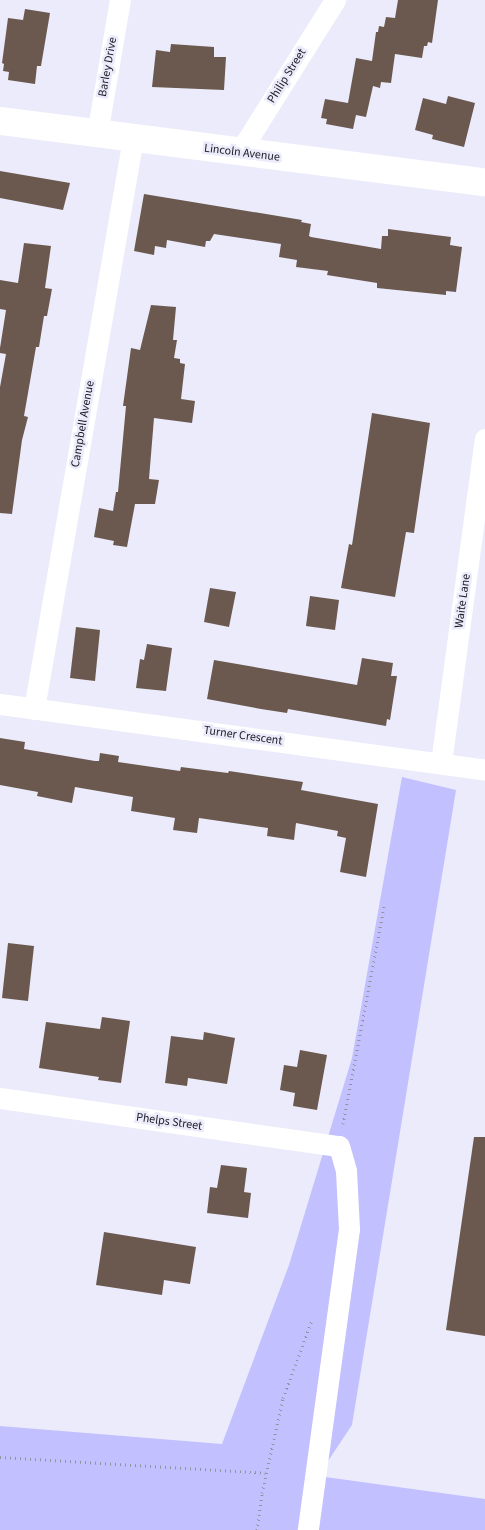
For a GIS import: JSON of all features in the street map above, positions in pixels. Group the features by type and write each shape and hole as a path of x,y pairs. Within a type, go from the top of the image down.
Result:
{"street":[{"name":"Barley Drive","path":"97,134 120,0"},
{"name":"Philip Street","path":"240,153 336,0"},
{"name":"Lincoln Avenue","path":"0,121 240,153 485,182"},
{"name":"Campbell Avenue","path":"34,709 133,138"},
{"name":"Waite Lane","path":"441,763 485,439"},
{"name":"Turner Crescent","path":"0,704 485,770"},
{"name":"Phelps Street","path":"0,1098 339,1146 346,1171 348,1228 308,1530"}],"path":[{"path":"0,1457 266,1473"}],"shaded area":[{"path":"402,777 456,790 352,1425 318,1476 485,1499 485,1530 0,1530 0,1426 222,1444 289,1265 352,1058"}],"building":[{"path":"398,0 438,0 432,43 428,42 427,46 424,46 422,58 395,54 391,83 381,82 380,88 373,86 366,117 356,115 353,129 326,124 327,119 321,118 325,99 348,103 356,58 372,61 376,32 378,32 379,26 384,27 386,17 395,18"},
{"path":"25,9 50,13 41,66 37,66 35,84 8,80 9,72 3,71 4,64 2,63 8,18 23,20"},
{"path":"171,44 214,47 214,57 226,57 224,90 152,87 156,50 170,52"},
{"path":"448,96 475,103 464,147 432,139 433,135 415,130 423,98 446,104"},
{"path":"0,171 70,183 63,210 0,198"},
{"path":"144,194 302,220 301,222 311,224 309,236 311,237 381,249 382,236 388,236 388,229 451,237 450,245 462,247 456,292 446,291 446,295 377,288 377,283 327,275 328,271 296,267 297,260 279,257 281,244 214,234 210,241 206,241 205,247 167,240 166,248 155,246 154,255 134,251"},
{"path":"24,243 51,246 45,288 52,289 47,316 44,316 39,347 36,347 24,416 28,417 22,440 12,514 0,513 0,387 6,354 0,353 0,348 6,310 0,309 0,280 18,283"},
{"path":"151,305 176,307 173,340 177,340 174,358 180,359 180,363 185,364 181,399 195,401 192,423 154,418 149,479 159,480 155,504 135,504 127,547 113,545 114,541 94,537 99,508 113,511 116,492 118,492 126,406 123,406 131,348 140,350"},
{"path":"372,413 430,423 414,533 406,532 395,597 341,588 349,544 352,545"},
{"path":"210,588 236,592 229,627 204,622"},
{"path":"310,596 339,600 335,630 306,626"},
{"path":"76,627 100,630 95,681 70,678"},
{"path":"147,644 172,648 166,691 136,688 140,659 144,660"},
{"path":"362,658 393,663 391,676 397,676 390,720 387,719 386,726 288,709 287,713 207,699 214,660 357,685"},
{"path":"0,738 25,742 24,749 95,761 99,761 100,753 119,756 118,762 180,771 181,767 228,773 229,771 303,782 301,790 378,804 366,877 340,872 346,838 337,836 338,831 296,823 294,840 267,836 268,828 199,818 197,833 173,830 175,818 131,811 133,797 75,787 72,803 37,796 38,792 0,785"},
{"path":"8,943 34,946 28,1001 2,998"},
{"path":"102,1017 130,1021 121,1083 98,1080 99,1077 39,1068 46,1022 100,1029"},
{"path":"204,1032 235,1038 227,1084 188,1078 187,1086 165,1083 171,1036 203,1040"},
{"path":"300,1050 327,1055 317,1110 293,1106 295,1093 280,1090 284,1065 297,1067"},
{"path":"474,1137 485,1137 485,1336 446,1330"},
{"path":"221,1165 247,1168 244,1192 251,1193 248,1218 207,1213 210,1187 217,1188"},
{"path":"104,1232 196,1247 190,1284 164,1280 162,1295 96,1285"}]}
